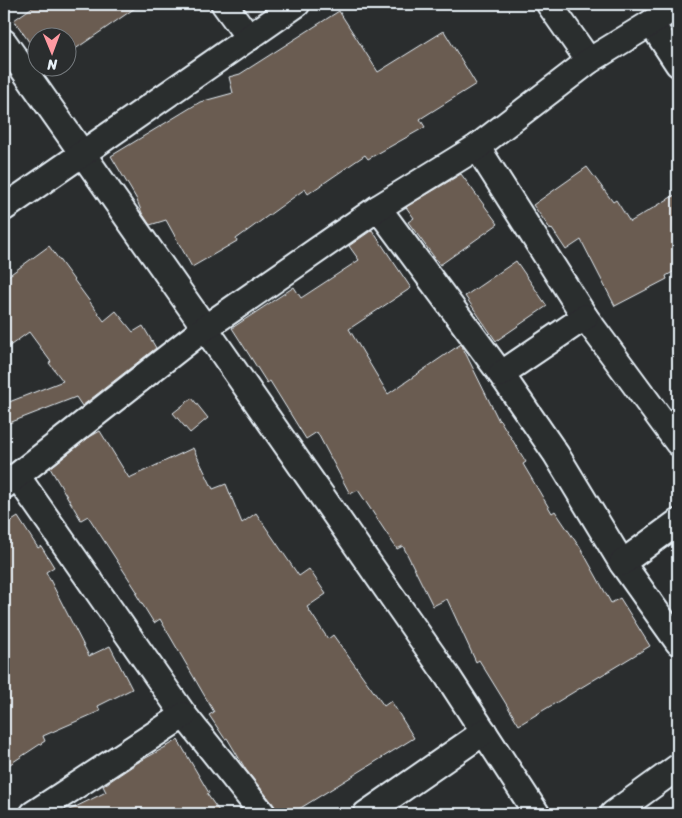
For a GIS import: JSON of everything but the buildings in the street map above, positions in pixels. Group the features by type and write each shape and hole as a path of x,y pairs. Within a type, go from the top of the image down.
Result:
{"street":[{"path":"224,4 249,38"},
{"path":"4,208 297,4"},
{"path":"549,4 589,60"},
{"path":"263,814 184,715 10,481 205,328 378,208 477,147 589,60 678,5"},
{"path":"651,23 678,64"},
{"path":"4,42 448,677 537,814"},
{"path":"477,147 585,317 678,443"},
{"path":"378,208 501,374 556,454 622,563 678,642"},
{"path":"501,374 585,317"},
{"path":"622,563 678,522"},
{"path":"33,814 184,715"},
{"path":"366,814 394,806 484,732"},
{"path":"613,814 678,767"}]}
